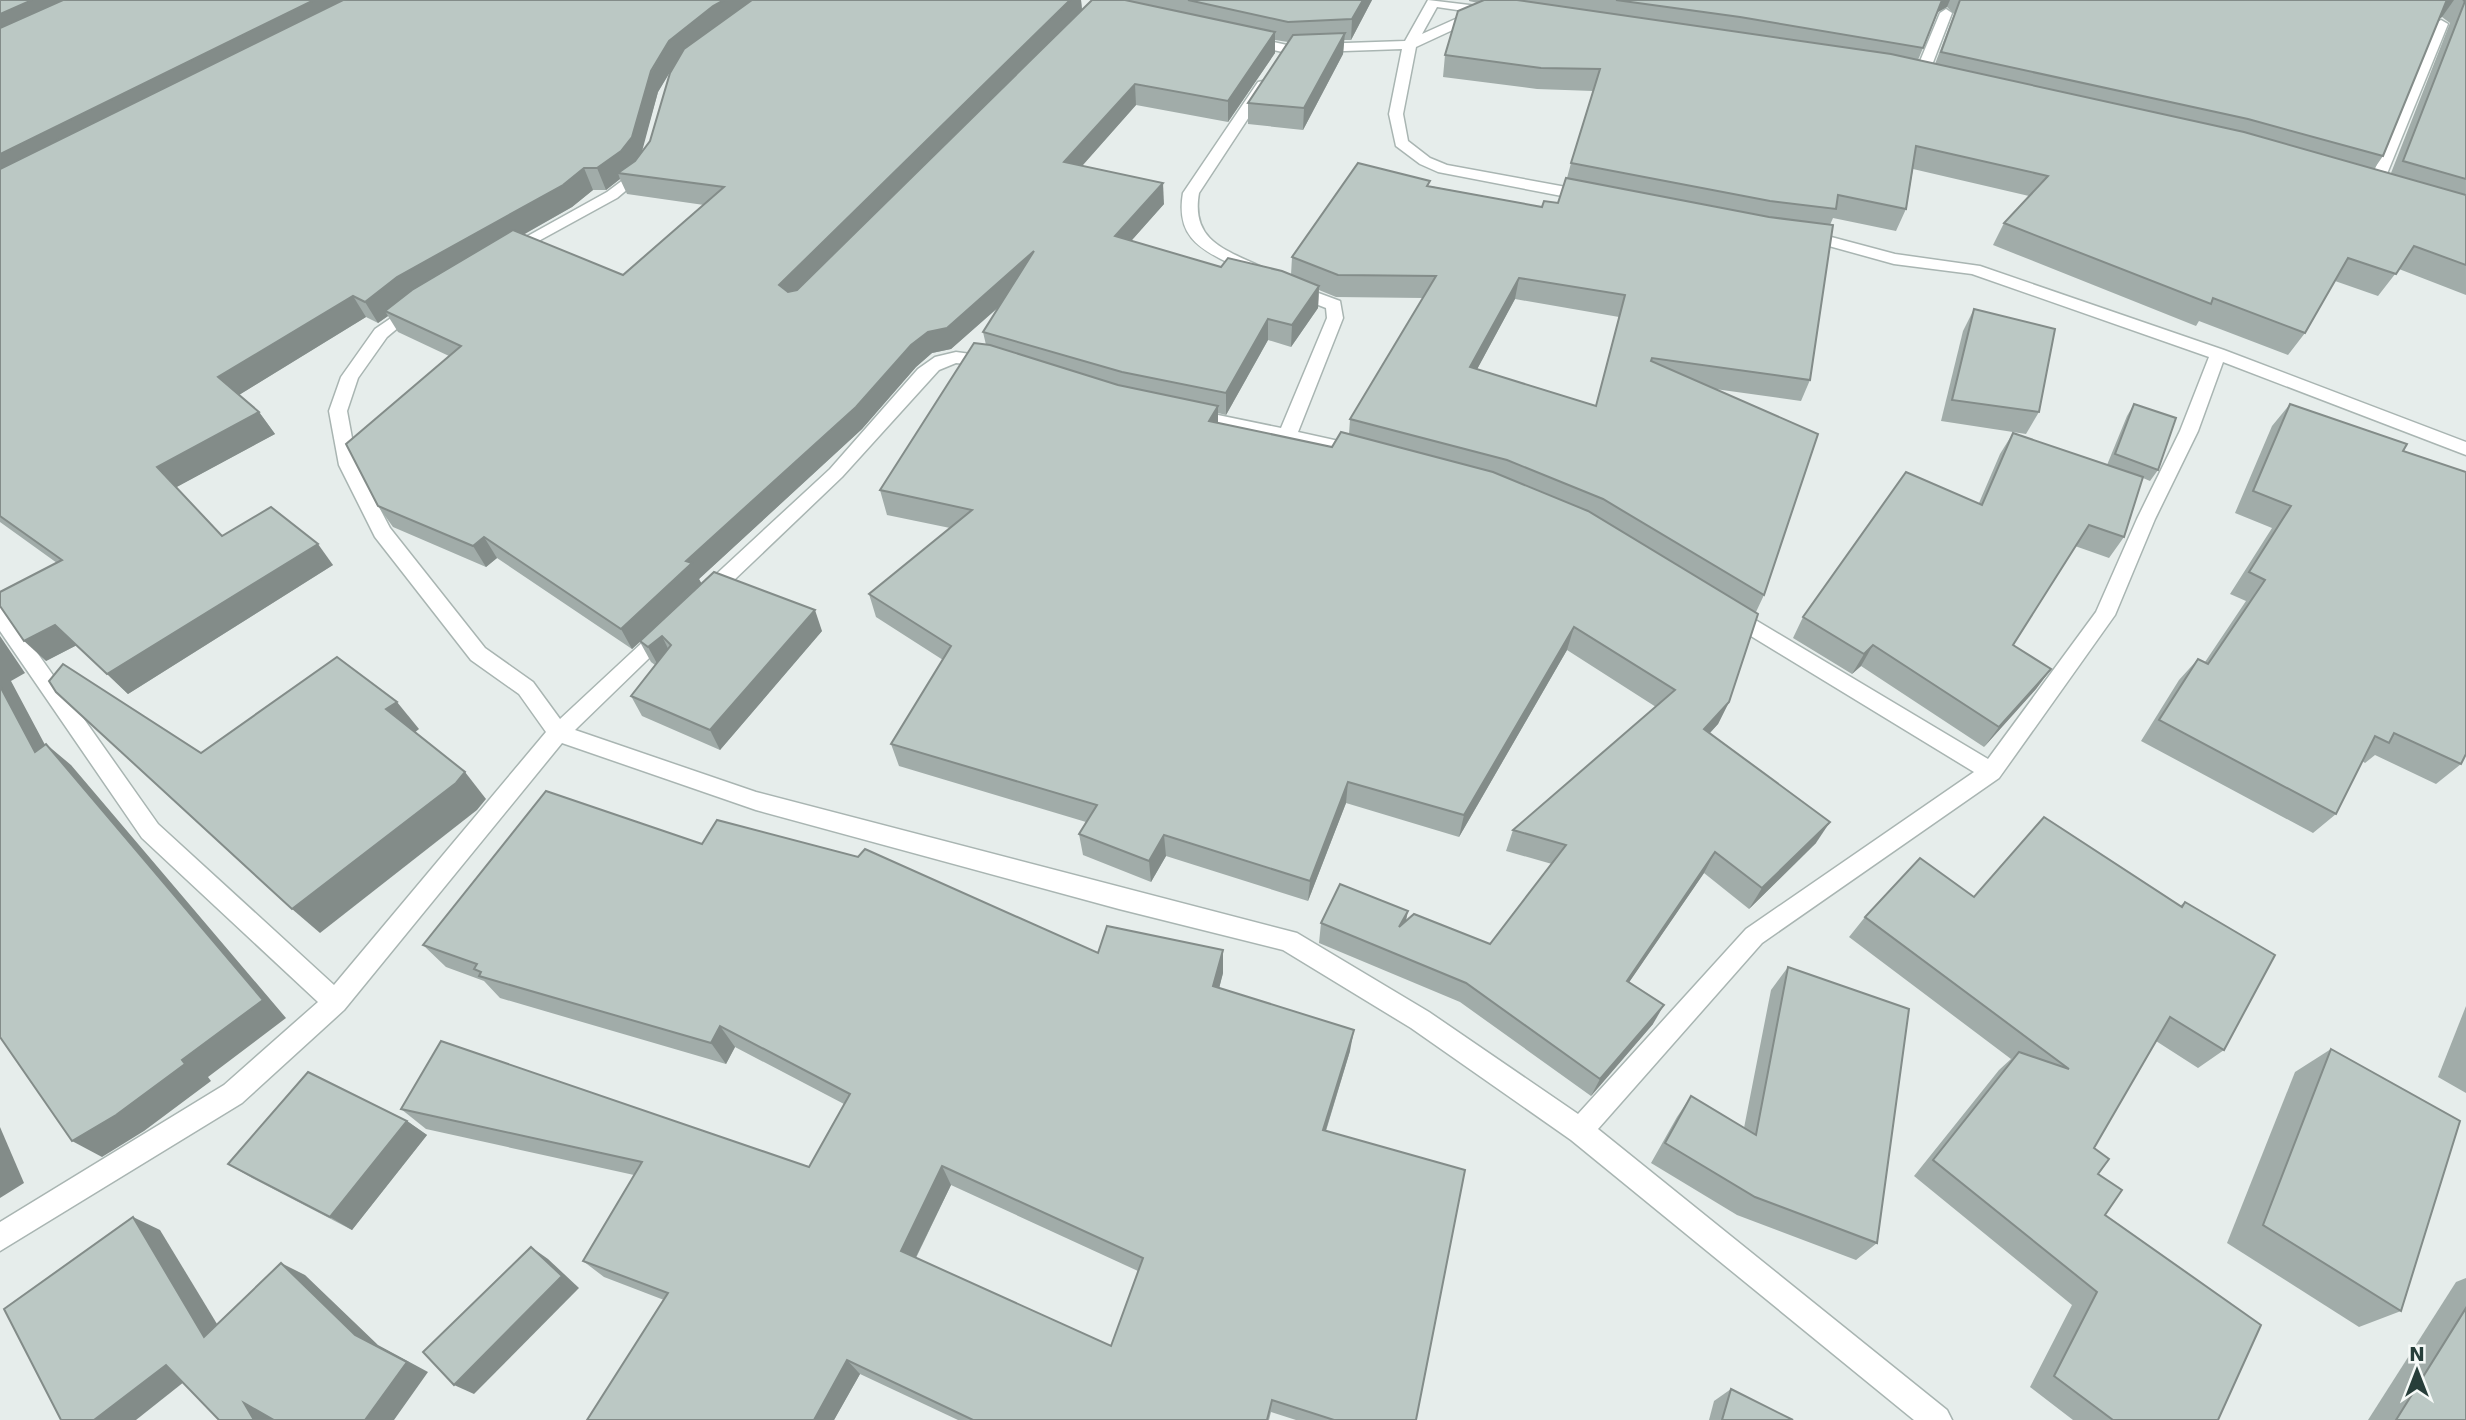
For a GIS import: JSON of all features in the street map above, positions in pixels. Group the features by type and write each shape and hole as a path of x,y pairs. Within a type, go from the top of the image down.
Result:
{"street":[{"path":"1513,14 1434,2 1410,45 1396,114 1401,143 1443,169 1602,199"},
{"path":"1233,37 1280,60 1410,45 1486,11"},
{"path":"1920,78 1947,13"},
{"path":"2375,187 2441,24"},
{"path":"1280,60 1191,193 1186,210 1193,232 1207,245 1288,286 1334,305 1335,318 1287,436"},
{"path":"495,259 612,195 636,177 649,161 652,150"},
{"path":"1789,233 1816,236 1894,259 1974,269 2218,354 2466,449"},
{"path":"428,299 381,333 349,377 338,411 348,465 382,532 478,654 526,688 558,733 757,801 1119,899 1289,941 1420,1020 1580,1131 1937,1420"},
{"path":"1580,1131 1754,936 1990,772 2105,615 2146,519 2189,431 2218,354"},
{"path":"0,1237 233,1094 335,1002 558,733 836,473 924,373 939,360 961,356 1009,366"},
{"path":"1172,412 1384,457"},
{"path":"1710,602 1990,772"},
{"path":"0,615 150,831 335,1002"}],"building":[{"path":"0,0 32,0 0,14"},
{"path":"63,0 314,0 0,154 0,28"},
{"path":"343,0 724,0 669,41 651,71 632,137 621,151 597,168 584,168 563,185 397,277 365,302 353,296 218,377 259,412 157,467 222,536 271,507 318,544 107,674 55,625 24,641 0,606 0,592 62,560 0,516 0,169"},
{"path":"752,0 1070,0 779,285 788,292 797,290 1092,0 1125,0 1275,32 1228,101 1135,84 1064,162 1163,183 1115,236 1221,267 1228,258 1282,271 1319,286 1292,325 1268,319 1226,393 1122,372 983,332 1034,251 947,328 928,332 911,345 856,407 686,561 692,563 621,629 484,537 473,546 378,506 346,444 461,346 385,311 412,290 513,230 623,275 724,187 618,173 635,161 650,141 670,73 684,49"},
{"path":"1188,0 1363,0 1352,19 1288,22"},
{"path":"1484,0 1517,0 1891,54 2244,132 2466,195 2466,265 2414,246 2396,274 2348,258 2305,333 2213,298 2211,304 2004,223 2048,176 1916,146 1906,209 1838,195 1836,209 1770,201 1571,163 1600,69 1541,68 1445,55 1458,11"},
{"path":"1616,0 1942,0 1923,48 1740,17"},
{"path":"1960,0 2449,0 2383,156 2248,119 1941,52"},
{"path":"2463,0 2466,0 2466,179 2403,161 2465,1"},
{"path":"1345,33 1304,108 1248,103 1293,35"},
{"path":"1358,163 1430,181 1427,186 1542,207 1544,201 1558,203 1566,178 1769,217 1833,225 1810,380 1652,358 1651,361 1818,434 1764,595 1603,499 1507,460 1350,419 1436,276 1338,275 1292,257","holes":["1519,278 1625,295 1596,406 1470,367"]},
{"path":"1974,309 2055,329 2039,412 1952,400"},
{"path":"974,343 990,345 1118,385 1218,406 1209,421 1332,447 1341,432 1493,472 1588,511 1758,614 1729,702 1704,729 1830,822 1762,888 1715,852 1627,981 1664,1005 1600,1079 1466,983 1321,923 1340,884 1408,911 1399,927 1414,914 1490,944 1566,845 1513,830 1675,690 1574,627 1464,815 1348,782 1310,881 1164,835 1149,861 1079,834 1097,805 891,744 951,646 869,594 972,510 880,490"},
{"path":"2134,404 2176,418 2158,470 2115,454"},
{"path":"2290,404 2407,444 2403,451 2466,472 2466,754 2461,764 2394,733 2389,743 2375,736 2336,814 2159,720 2198,659 2208,664 2265,580 2249,572 2291,506 2253,491"},
{"path":"2013,433 2143,477 2124,537 2089,525 2013,645 2051,669 1999,727 1873,645 1864,654 1803,617 1906,472 1982,505"},
{"path":"714,572 815,610 710,730 631,696 671,645 662,636 648,647 640,641"},
{"path":"337,657 397,702 386,709 465,772 456,783 292,909 56,692 49,681 63,664 201,753"},
{"path":"0,686 35,752 46,744 263,1000 182,1060 185,1064 116,1115 72,1141 0,1037"},
{"path":"546,791 702,844 717,820 858,857 865,849 1098,953 1107,926 1223,950 1213,986 1354,1030 1323,1130 1465,1170 1416,1420 1334,1420 1272,1400 1267,1420 973,1420 847,1360 814,1420 587,1420 668,1293 583,1261 642,1162 401,1109 441,1041 809,1167 850,1094 720,1026 711,1043 479,976 481,972 474,969 477,964 423,945","holes":["942,1166 1143,1258 1111,1346 901,1251"]},
{"path":"2044,817 2182,907 2185,902 2275,955 2224,1050 2170,1017 2094,1148 2109,1159 2098,1174 2122,1190 2105,1215 2261,1325 2218,1420 2113,1420 2054,1376 2097,1292 1933,1160 2019,1052 2069,1069 1865,917 1920,858 1974,897"},
{"path":"1788,967 1909,1009 1877,1243 1755,1197 1665,1143 1691,1096 1756,1135"},
{"path":"2331,1049 2460,1121 2401,1311 2263,1225"},
{"path":"308,1072 407,1121 330,1217 228,1164"},
{"path":"133,1217 204,1337 281,1263 355,1335 407,1362 365,1420 274,1420 244,1403 254,1420 219,1420 166,1365 94,1420 61,1420 4,1309"},
{"path":"531,1247 562,1276 454,1385 423,1352"},
{"path":"2466,1308 2466,1420 2396,1420"},
{"path":"1731,1389 1793,1420 1722,1420"}]}
